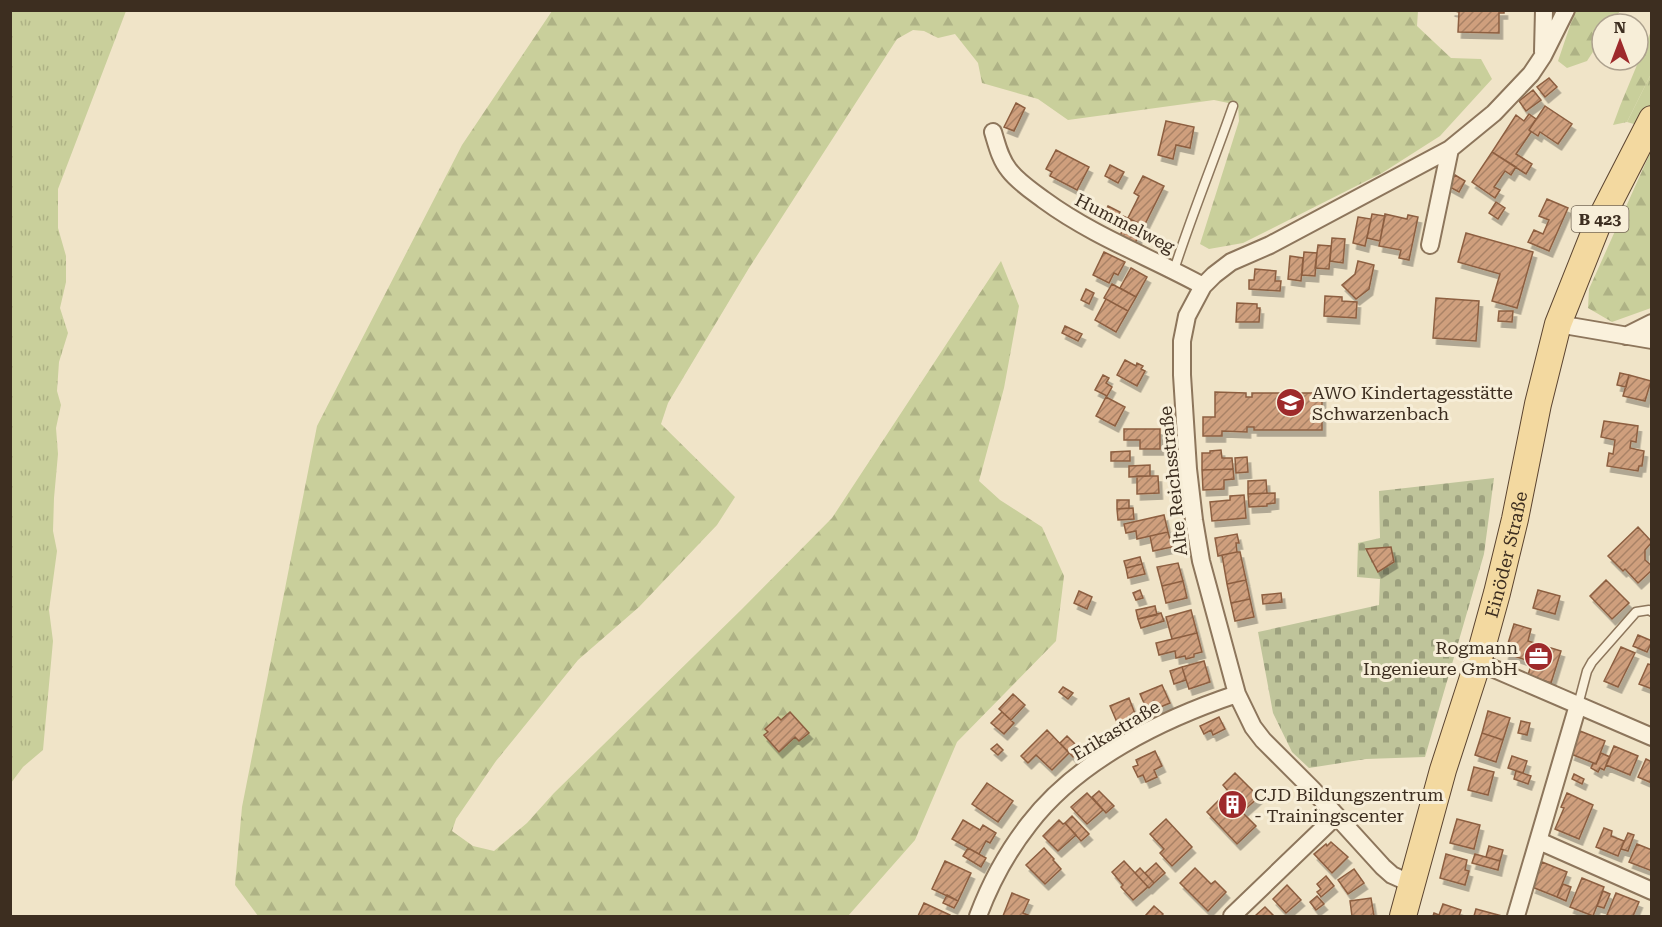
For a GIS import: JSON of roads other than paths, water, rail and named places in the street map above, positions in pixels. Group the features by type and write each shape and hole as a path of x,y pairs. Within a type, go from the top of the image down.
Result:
{"main road":[{"name":"B 423","path":"1558,324 1597,226 1652,119"},
{"name":"Einöder Straße","path":"1402,916 1443,770 1478,662 1510,540 1538,404 1558,324"}],"street":[{"path":"1543,56 1544,10"},
{"name":"Alte Reichsstraße","path":"1412,884 1392,875 1383,867 1263,740 1253,728 1237,694 1201,561 1194,520 1188,469 1182,341 1187,316 1203,285 1231,262 1270,245 1449,149 1494,113 1531,74 1543,56 1566,10"},
{"name":"Hummelweg","path":"993,132 999,153 1009,170 1025,186 1060,212 1100,236 1203,285"},
{"path":"1430,245 1449,149"},
{"path":"1626,336 1652,323"},
{"path":"1558,324 1652,340"},
{"path":"1478,662 1652,737"},
{"name":"Erikastraße","path":"978,916 1005,858 1029,823 1060,790 1098,760 1163,723 1200,706 1237,694"},
{"path":"1516,916 1578,705"},
{"path":"1232,916 1336,816"},
{"path":"1539,841 1652,891"}],"lane":[{"path":"1174,270 1188,225 1212,169 1233,106"},
{"path":"1578,705 1587,671 1592,662 1636,612 1648,610 1652,612"}],"place":[{"name":"AWO Kindertagesstätte Schwarzenbach","path":"1291,402"},
{"name":"Rogmann Ingenieure GmbH","path":"1539,657"},
{"name":"CJD Bildungszentrum - Trainingscenter","path":"1233,804"}]}
